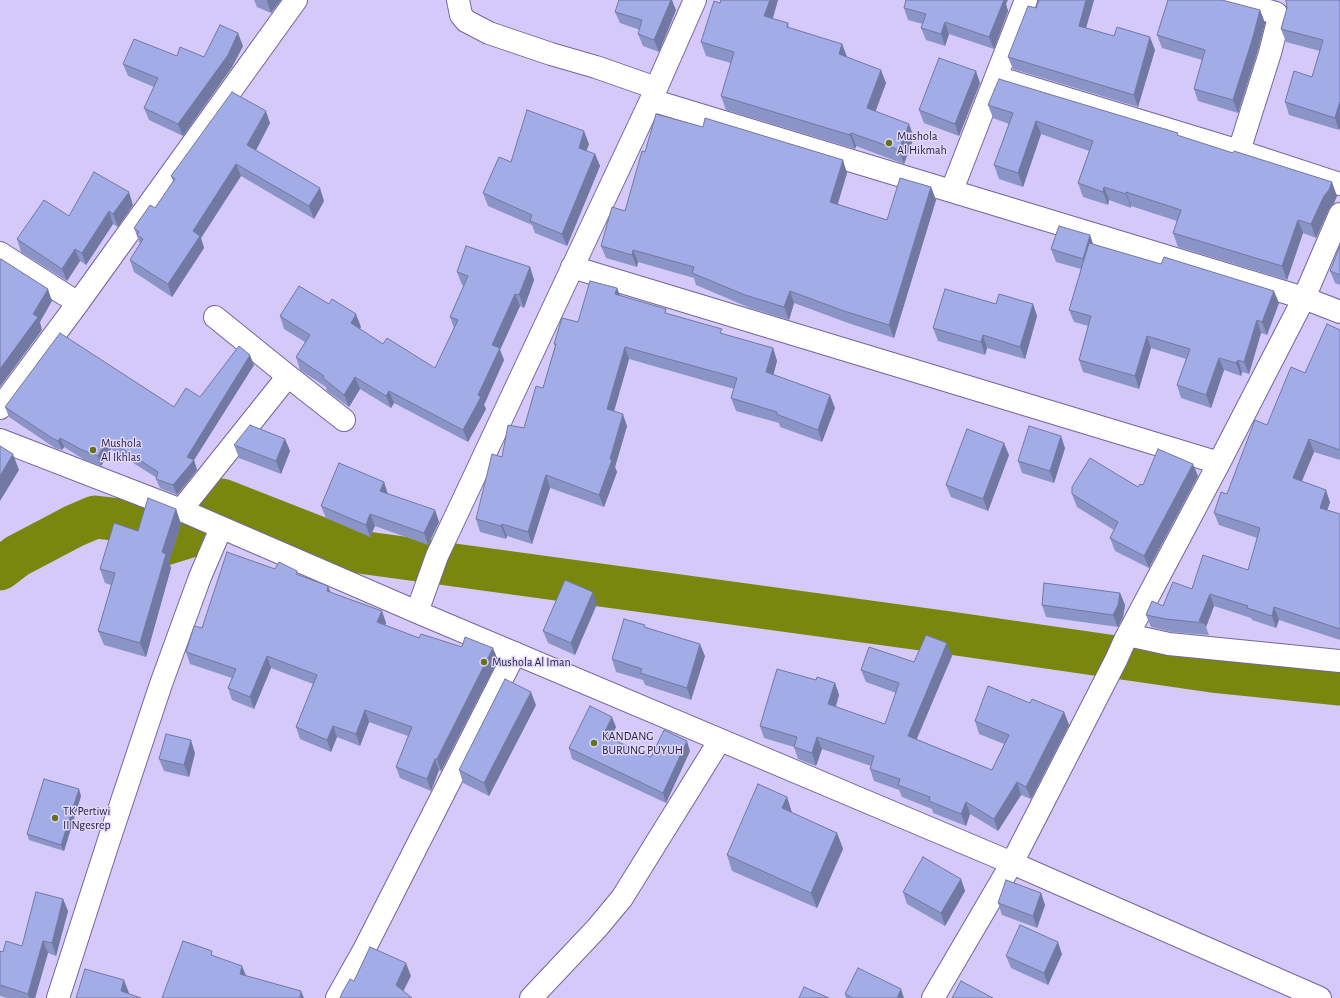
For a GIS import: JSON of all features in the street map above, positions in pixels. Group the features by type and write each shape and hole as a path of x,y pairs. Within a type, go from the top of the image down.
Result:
{"street":[{"path":"0,408 78,303 296,0"},
{"path":"458,0 461,15 466,21 489,33 551,54 596,67 654,94 952,190 1304,298 1340,312"},
{"path":"417,612 437,556 654,94 695,0"},
{"path":"952,190 1026,0"},
{"path":"1229,0 1276,13 1279,17 1270,53 1239,151"},
{"path":"996,77 1239,151 1340,184"},
{"path":"933,998 1012,863 1116,660 1126,637 1219,463 1304,298 1340,214"},
{"path":"0,253 78,303"},
{"path":"572,267 1219,463"},
{"path":"215,317 344,420"},
{"path":"185,512 288,376"},
{"path":"0,440 185,512 417,612 1012,863 1320,998"},
{"path":"58,998 161,684 217,526"},
{"path":"1126,637 1169,644 1340,661"},
{"path":"337,998 364,950 515,653"},
{"path":"531,998 597,928 622,898 720,740"}],"building":[{"path":"619,0 671,0 654,40 638,34 642,20 615,12"},
{"path":"721,0 770,0 764,16 788,23 787,27 842,44 839,54 881,70 867,108 909,124 899,150 851,133 850,135 721,96 734,52 701,42 714,1 720,3"},
{"path":"906,0 1004,0 989,37 945,22 941,34 921,28 926,14 904,8"},
{"path":"1039,0 1086,0 1079,26 1114,36 1117,27 1150,37 1134,95 1008,57 1028,6 1036,8"},
{"path":"1168,0 1222,0 1260,10 1233,100 1194,89 1205,50 1157,35"},
{"path":"1286,0 1340,0 1340,101 1335,118 1285,102 1294,71 1312,77 1323,40 1281,29 1287,8"},
{"path":"220,25 238,33 228,55 178,124 144,108 158,78 123,64 134,39 177,56 180,47 204,57"},
{"path":"939,58 976,71 955,124 919,110"},
{"path":"999,79 1178,133 1177,135 1233,153 1234,151 1332,182 1311,224 1298,220 1282,266 1173,233 1181,210 1126,192 1126,194 1104,187 1103,192 1078,183 1093,141 1036,121 1018,173 994,165 1013,113 988,105"},
{"path":"232,92 266,111 247,145 320,188 309,206 236,164 193,231 200,236 168,284 130,260 143,239 137,235 139,232 134,228 150,205 155,208 175,179 171,176"},
{"path":"527,110 584,131 579,148 595,154 562,234 530,221 532,215 483,193 499,157 511,162"},
{"path":"656,114 703,127 705,118 843,160 830,202 887,220 900,178 931,187 889,325 844,311 790,291 784,307 745,295 692,273 694,267 633,250 632,255 601,246 612,207 625,211 642,151 645,152"},
{"path":"94,172 129,192 113,214 109,211 82,253 75,249 62,269 17,239 44,200 69,216"},
{"path":"1059,226 1090,235 1083,259 1051,249"},
{"path":"1089,243 1161,264 1164,257 1274,291 1262,322 1257,320 1244,362 1238,360 1236,363 1219,358 1206,395 1177,385 1190,349 1147,336 1135,376 1079,360 1091,316 1069,310"},
{"path":"466,246 530,267 519,295 515,294 492,345 500,348 478,395 481,397 463,430 389,391 386,396 355,377 344,395 323,378 324,376 296,357 310,335 280,316 299,286 329,304 332,299 356,314 351,323 383,344 387,338 435,368 458,320 450,317 468,276 457,272"},
{"path":"1340,246 1340,275 1330,271"},
{"path":"1,259 48,289 33,314 38,317 0,369 0,260"},
{"path":"590,281 617,288 615,294 666,309 665,313 722,329 720,333 773,348 766,372 830,395 818,430 776,414 777,412 731,398 737,378 625,347 607,409 623,414 610,459 612,460 599,495 546,475 528,532 502,524 501,526 476,519 492,454 502,457 508,425 524,428 536,386 543,388 562,318 578,322"},
{"path":"945,289 996,304 999,294 1033,304 1020,347 983,335 981,342 933,328"},
{"path":"1327,324 1340,330 1340,450 1309,439 1293,478 1326,490 1320,508 1340,514 1340,629 1274,607 1272,616 1247,608 1248,606 1210,594 1199,621 1204,623 1166,619 1146,615 1152,601 1163,606 1173,582 1192,589 1203,555 1248,570 1260,528 1214,513 1221,492 1227,494 1255,420 1267,425 1291,367 1305,373"},
{"path":"60,333 174,407 186,388 200,397 239,346 250,355 187,457 194,460 173,485 156,479 158,472 107,439 98,456 82,450 60,438 58,441 52,438 5,407"},
{"path":"250,425 285,439 276,461 234,445"},
{"path":"1029,426 1061,436 1050,471 1018,461"},
{"path":"967,429 1004,443 983,499 946,485"},
{"path":"0,446 13,454 0,476"},
{"path":"1158,449 1193,464 1144,556 1110,538 1118,522 1072,494 1072,487 1090,458 1138,487 1140,484 1143,485"},
{"path":"339,463 384,482 380,491 435,510 424,533 370,514 366,525 321,506"},
{"path":"148,498 176,509 162,552 166,554 140,643 98,631 115,573 100,569 114,523 138,531"},
{"path":"227,552 275,569 279,562 297,571 296,574 328,586 327,591 382,611 377,622 419,638 421,634 462,647 465,637 493,648 437,759 435,759 427,779 396,767 412,727 365,710 356,734 333,726 327,740 296,727 317,675 267,656 250,697 228,688 236,669 186,652 194,626 202,628"},
{"path":"565,580 593,592 571,643 543,631"},
{"path":"1044,583 1120,593 1118,605 1113,615 1042,605"},
{"path":"624,619 645,625 644,627 700,644 687,688 640,673 642,669 612,659"},
{"path":"926,635 947,643 908,736 992,770 1009,735 975,721 988,686 1030,703 1032,699 1064,712 1026,787 1017,782 994,819 966,802 961,814 929,801 930,797 898,785 900,779 870,769 874,756 817,737 812,753 794,747 797,737 760,726 777,669 816,680 817,677 835,683 828,704 885,724 899,683 861,670 869,647 914,662"},
{"path":"505,679 531,692 484,783 459,770"},
{"path":"590,706 612,717 603,735 651,757 664,730 687,741 663,793 569,748"},
{"path":"166,734 191,740 184,765 159,759"},
{"name":"TK Pertiwi II Ngesrep","path":"44,779 79,789 61,845 27,834"},
{"path":"758,784 787,797 782,808 837,833 811,893 727,855"},
{"path":"923,857 961,879 941,913 903,892"},
{"path":"1006,880 1041,893 1033,916 998,903"},
{"path":"36,892 63,899 52,943 43,941 28,994 0,985 0,951 3,952 6,941 22,946"},
{"path":"1020,925 1058,942 1044,973 1006,956"},
{"path":"183,941 212,951 211,955 242,966 240,974 301,991 300,998 162,998"},
{"path":"370,947 406,963 396,985 412,998 340,998 350,979 354,981"},
{"path":"858,968 901,989 897,998 853,998 845,994"},
{"path":"85,969 124,980 121,991 141,998 76,998"},
{"path":"961,981 993,998 952,998"},
{"path":"804,987 829,998 799,998"}],"waterway":[{"path":"0,569 17,556 74,526 95,517 121,520 165,544 197,534 222,500 352,551 943,632 1212,671 1340,684"}],"place":[{"name":"Mushola Al Hikmah","path":"889,143"},
{"name":"Mushola Al Ikhlas","path":"93,450"},
{"name":"Mushola Al Iman","path":"484,662"},
{"name":"KANDANG BURUNG PUYUH","path":"594,743"},
{"name":"TK Pertiwi II Ngesrep","path":"55,818"}]}
